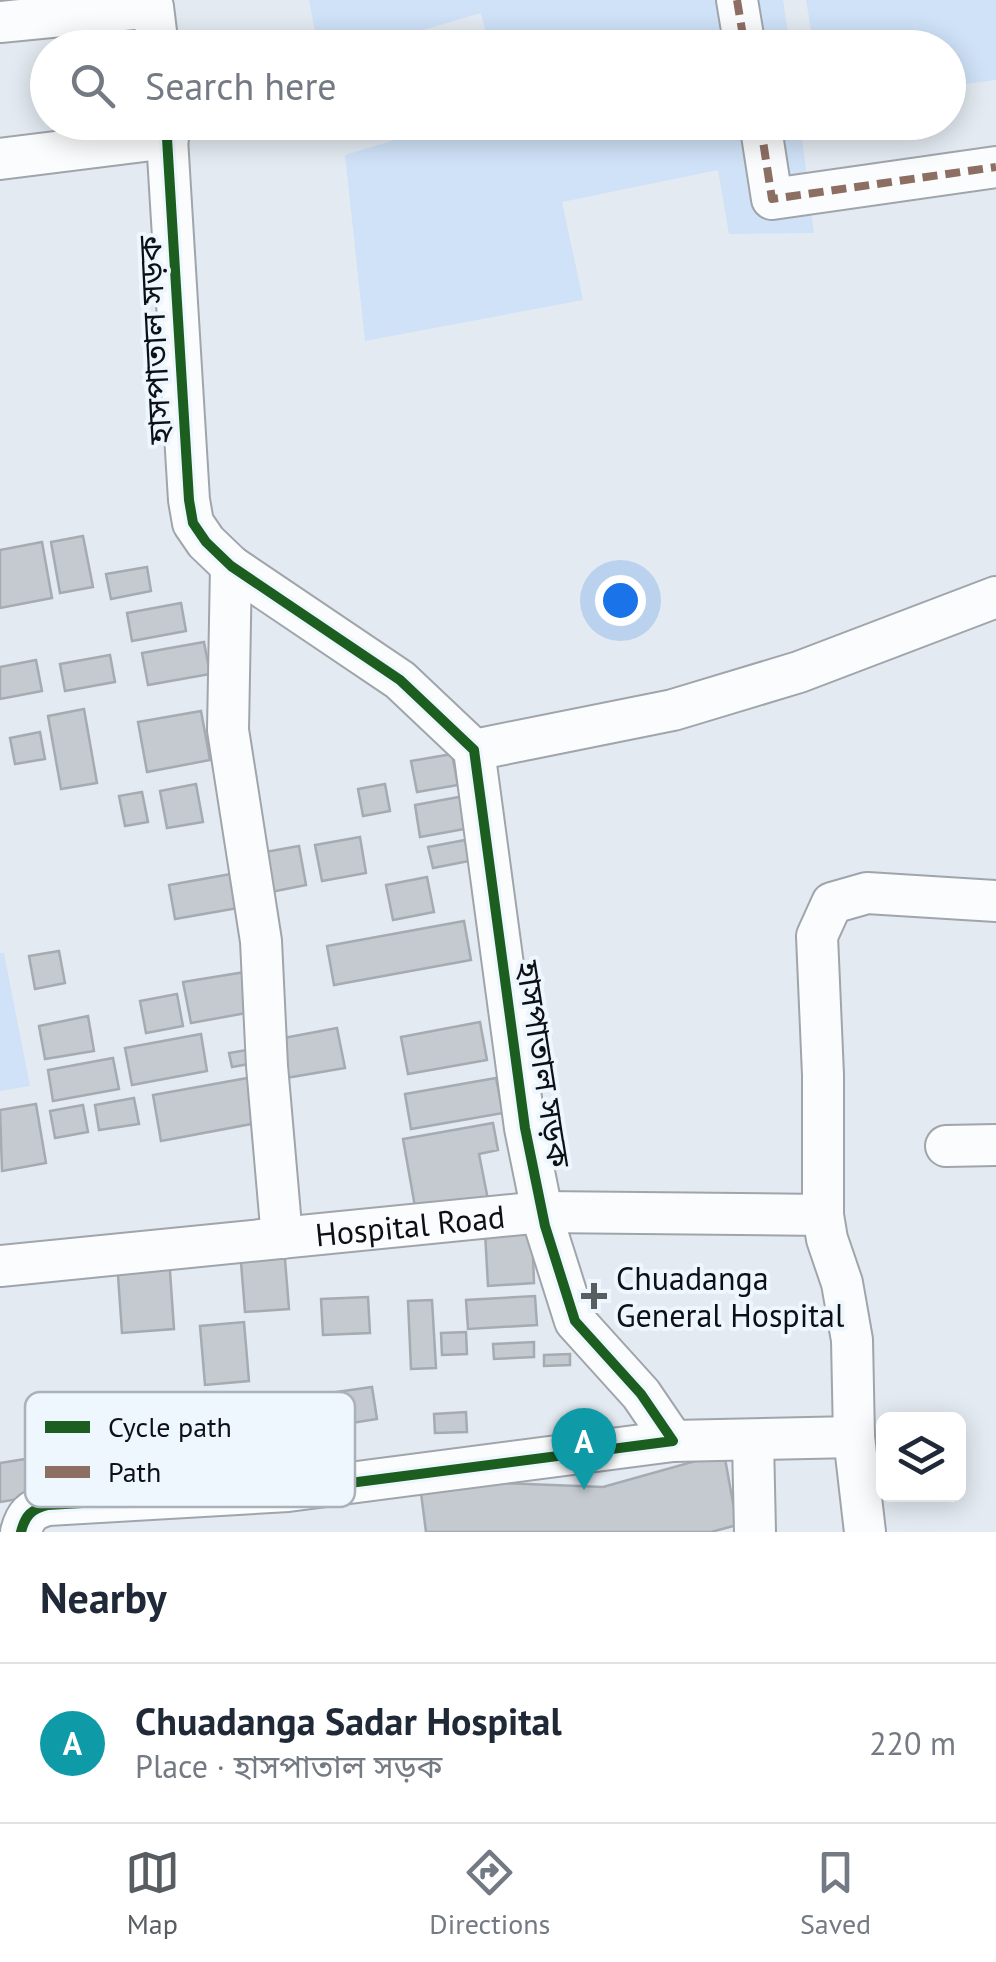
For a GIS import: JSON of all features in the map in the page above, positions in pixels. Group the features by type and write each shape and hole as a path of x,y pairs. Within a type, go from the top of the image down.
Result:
{"street":[{"path":"737,0 743,30"},
{"path":"0,22 153,3 156,30"},
{"path":"0,159 109,140"},
{"name":"হাসপাতাল সড়ক","path":"168,140 188,500 193,523 231,566 400,680 474,750 525,1128 542,1212 575,1321 641,1394 673,1440"},
{"path":"763,140 772,199 996,167"},
{"path":"231,566 228,730 261,941 266,1066 282,1238"},
{"path":"474,750 672,710 800,672 996,598"},
{"path":"864,1532 854,1437 852,1340 842,1283 823,1215 823,1075 817,936 832,903 866,893 996,900"},
{"path":"946,1146 996,1145"},
{"name":"Hospital Road","path":"0,1266 542,1212 823,1215"},
{"path":"355,1482 673,1440 854,1437"},
{"path":"753,1441 756,1532"},
{"path":"21,1532 26,1516 40,1507"}],"shaded area":[{"path":"309,0 783,0 787,30 485,30 481,13 423,30 315,30"},
{"path":"806,0 996,0 996,80 966,84 966,30 811,30"},
{"path":"395,140 802,140 814,233 729,234 718,170 562,202 583,300 365,341 345,155"},
{"path":"0,953 4,953 30,1086 0,1091"}],"building":[{"path":"83,536 93,587 60,593 51,542"},
{"path":"42,542 52,598 0,608 0,550"},
{"path":"147,567 151,591 111,599 106,574"},
{"path":"181,603 186,631 132,641 127,613"},
{"path":"204,642 210,674 148,685 142,653"},
{"path":"110,655 115,682 65,691 60,664"},
{"path":"36,660 42,691 0,699 0,667"},
{"path":"84,709 97,783 61,789 48,716"},
{"path":"201,711 210,760 147,772 138,722"},
{"path":"40,732 45,759 15,764 10,738"},
{"path":"452,754 458,785 417,792 411,761"},
{"path":"196,784 203,822 167,828 160,791"},
{"path":"385,784 390,811 363,816 358,789"},
{"path":"142,792 148,822 125,826 119,796"},
{"path":"475,794 481,826 420,837 415,805"},
{"path":"360,837 366,873 322,881 315,845"},
{"path":"465,840 469,861 433,868 428,847"},
{"path":"299,846 306,885 261,894 254,854"},
{"path":"231,874 238,908 175,919 169,885"},
{"path":"427,877 434,912 393,920 386,885"},
{"path":"464,921 471,960 334,985 327,946"},
{"path":"59,951 65,983 35,989 29,956"},
{"path":"245,972 252,1012 191,1023 183,982"},
{"path":"177,994 183,1026 146,1033 140,1001"},
{"path":"88,1016 94,1051 45,1059 39,1026"},
{"path":"480,1022 487,1060 408,1074 401,1037"},
{"path":"337,1028 345,1068 280,1079 273,1040"},
{"path":"201,1034 207,1071 132,1085 125,1048"},
{"path":"247,1050 249,1064 232,1067 229,1053"},
{"path":"113,1058 119,1089 53,1101 48,1070"},
{"path":"253,1077 262,1122 161,1141 153,1095"},
{"path":"496,1078 503,1113 411,1129 405,1094"},
{"path":"134,1098 139,1124 99,1130 95,1105"},
{"path":"36,1104 46,1163 2,1171 0,1110"},
{"path":"83,1105 88,1132 55,1138 50,1111"},
{"path":"493,1123 498,1150 479,1154 489,1205 417,1218 403,1139"},
{"path":"532,1229 534,1283 488,1286 485,1232"},
{"path":"284,1247 289,1309 245,1312 240,1250"},
{"path":"169,1257 174,1329 122,1333 117,1261"},
{"path":"535,1296 537,1325 468,1329 466,1300"},
{"path":"368,1297 370,1333 323,1335 321,1299"},
{"path":"432,1300 436,1368 411,1369 408,1301"},
{"path":"244,1322 249,1381 205,1385 200,1326"},
{"path":"466,1332 467,1354 442,1355 441,1333"},
{"path":"534,1342 534,1357 494,1359 493,1344"},
{"path":"570,1354 570,1365 544,1366 544,1355"},
{"path":"372,1387 377,1419 355,1422 355,1392 336,1392"},
{"path":"466,1412 467,1432 435,1433 434,1414"},
{"path":"724,1453 737,1525 711,1532 426,1532 421,1493 480,1482 603,1487"},
{"path":"25,1459 25,1498 0,1502 0,1463"}],"marked path":[{"path":"737,0 742,30"},
{"path":"763,140 772,199 996,167"}],"cycle path":[{"path":"167,140 193,523 231,566 400,680 474,750 525,1128 545,1226 575,1321 641,1394 673,1441 355,1482"},
{"path":"21,1532 30,1514 42,1507"}],"place":[{"name":"Chuadanga General Hospital","path":"594,1296"},
{"name":"Chuadanga Sadar Hospital","path":"584,1490"}]}
